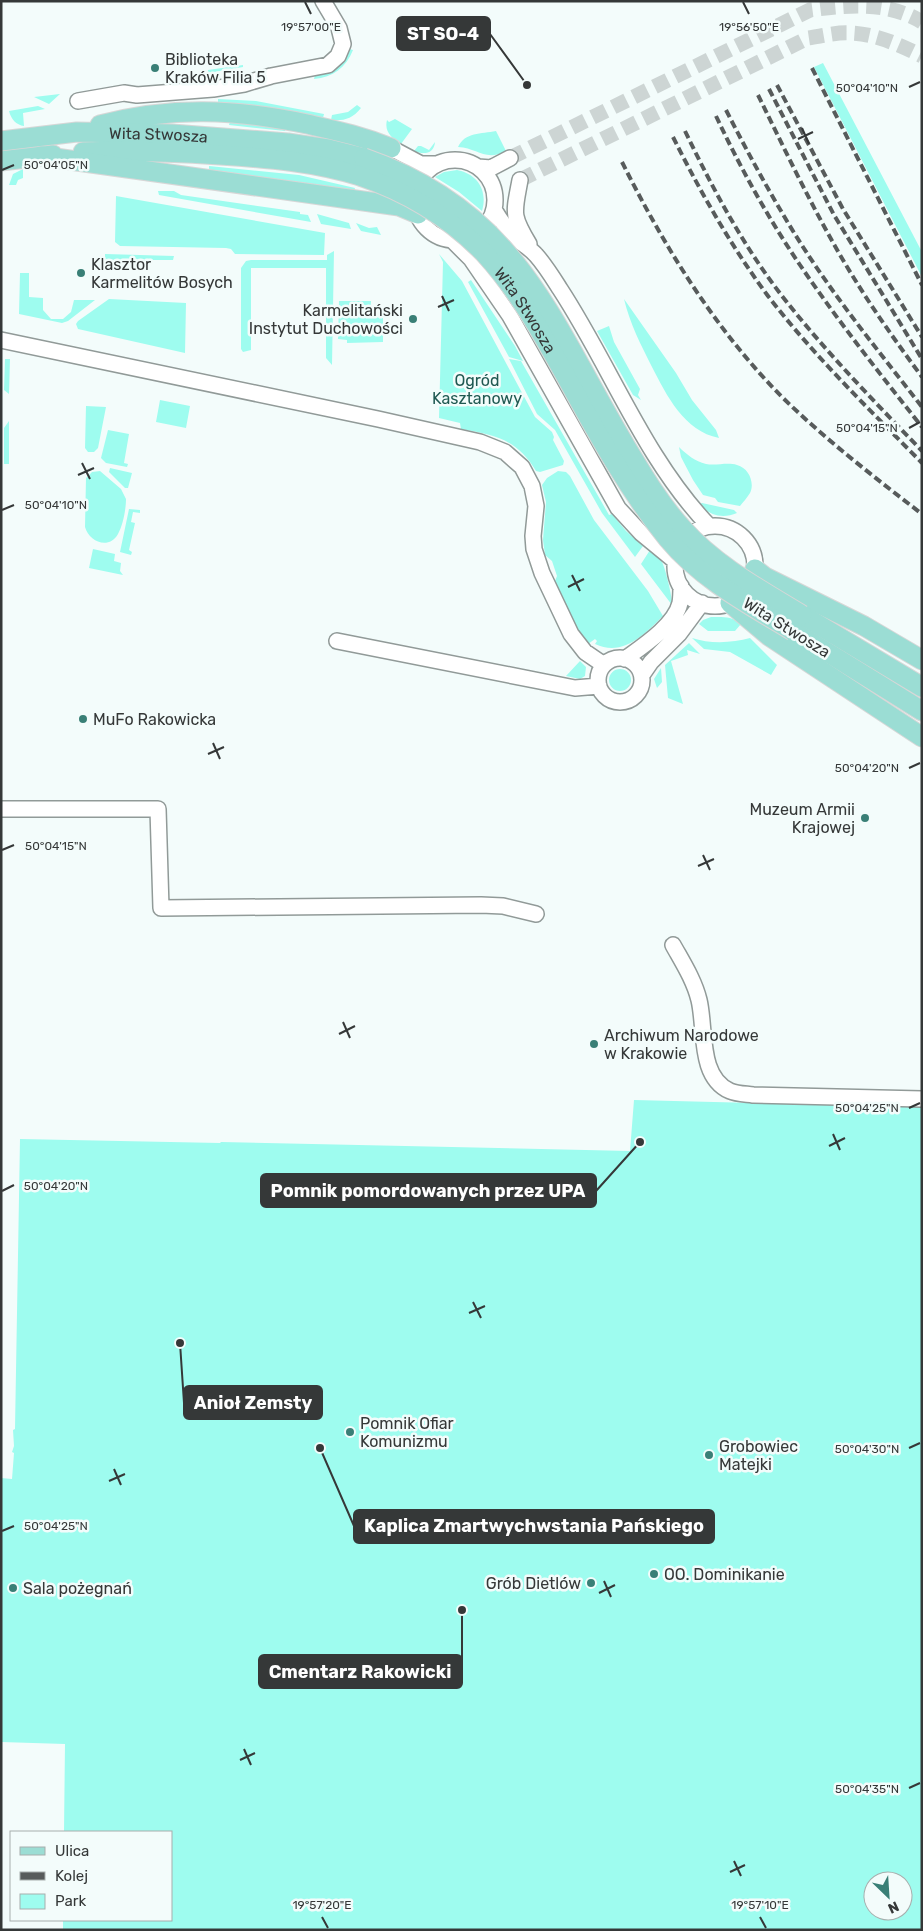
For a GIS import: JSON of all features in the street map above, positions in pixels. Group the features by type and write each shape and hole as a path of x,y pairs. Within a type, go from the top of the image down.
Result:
{"main road":[{"path":"77,132 122,120 158,114 193,111 228,112 271,117 339,131 361,136 391,148"},
{"name":"Wita Stwosza","path":"1,140 77,132 164,133 243,138 319,147 362,166"},
{"name":"Wita Stwosza","path":"1,161 104,151 172,152 290,161 328,167 362,166 402,173 432,188 464,211 495,239 517,264 544,302 649,485 683,530 712,556 798,623 922,711"},
{"path":"41,156 391,205 418,214"},
{"path":"756,569 765,577 864,626 922,660"},
{"path":"730,603 769,636 922,737"},
{"name":"Wita Stwosza","path":"798,623 922,687"}],"street":[{"path":"78,101 124,94 137,95 213,89 321,67 333,61 342,50 342,38 339,28 323,1"},
{"path":"391,148 421,164 437,164"},
{"path":"510,158 491,168 478,167 463,160 450,159 437,164 426,171 418,182 415,197 418,214 428,229 440,237 452,240 464,239 476,234 485,227 504,188 520,180 514,208 515,218 535,254 568,302 668,476 690,506 709,526"},
{"path":"478,167 492,182 495,205 504,226 516,239 535,254"},
{"name":"Wita Stwosza","path":"452,240 471,259 510,316 618,508 641,533 675,561"},
{"path":"1,340 378,419 480,442 505,452 522,467 532,486 536,506 533,536 534,549 542,573 571,634 585,652 604,665"},
{"path":"709,526 729,528 739,533 752,550 756,569 748,590 740,598 730,603 711,606 693,599 681,586 675,570 675,561 679,548 697,530 709,526"},
{"path":"625,659 648,642 667,624 678,610 681,586"},
{"path":"642,675 636,664 625,659 614,659 604,665 599,675 599,686 609,699 614,701 625,702 635,696 641,686 642,675 651,662 679,634 702,604"},
{"path":"337,642 575,688 599,686"},
{"path":"1,809 158,809 161,908 481,905 503,906 536,914"},
{"path":"673,945 692,978 696,989 700,1003 707,1058 714,1077 731,1091 753,1095 922,1099"}],"green space":[{"path":"349,49 353,50 343,67 333,74 314,79 315,75"},
{"path":"823,63 922,252 922,277 814,67"},
{"path":"243,65 243,67 208,73 208,70"},
{"path":"60,94 49,104 34,97"},
{"path":"218,99 256,101 324,114 323,118 268,107 218,102"},
{"path":"357,105 361,108 351,117 344,120 331,120 332,115 348,112"},
{"path":"38,106 45,109 23,113 24,126 14,121 9,111"},
{"path":"395,119 412,129 401,144 392,137 386,124 387,120 389,122"},
{"path":"230,121 286,128 285,131 229,125"},
{"path":"496,131 506,151 499,154 487,155 458,147 469,136"},
{"path":"435,142 431,151 421,153 414,151 418,146 429,150"},
{"path":"209,166 299,175 355,188 354,191 209,170"},
{"path":"23,169 23,178 18,180 16,185 9,185 13,174"},
{"path":"457,170 471,175 480,184 484,197 482,211 459,192 435,177 444,172"},
{"path":"158,191 174,191 181,195 300,212 300,214 308,215 311,222 159,195"},
{"path":"116,196 325,233 324,255 235,254 231,249 226,248 120,246 115,242"},
{"path":"317,214 349,223 351,229 321,224"},
{"path":"356,223 369,228 377,227 381,235 361,231"},
{"path":"334,251 332,365 326,358 326,268 251,268 251,350 243,352 241,349 241,268 246,261 327,260 327,255"},
{"path":"105,254 174,256 173,260 105,260"},
{"name":"Ogród Kasztanowy","path":"439,254 462,281 535,417 552,432 553,440 564,461 563,465 540,472 536,471 521,452 504,440 495,436 461,429 460,423 439,418 443,262"},
{"path":"20,273 29,273 29,297 43,298 43,310 51,319 63,319 71,312 74,300 95,300 68,321 62,323 19,314"},
{"path":"471,280 523,361 509,357 468,282"},
{"path":"109,299 186,303 185,353 78,329 76,324 78,321"},
{"path":"624,299 676,373 692,400 716,430 719,438 696,428 678,411 658,378 640,342 629,317"},
{"path":"339,301 371,301 370,316 383,317 383,342 347,343 347,340 338,339"},
{"path":"609,326 614,342 640,389 638,395 641,400 633,395 597,331"},
{"path":"5,359 10,359 9,394 4,390"},
{"path":"509,359 521,361 609,515 612,514 626,531 643,546 635,557 602,513 555,430 537,414"},
{"path":"160,400 190,406 186,428 156,422"},
{"path":"86,406 106,407 98,448 94,452 88,452 85,448"},
{"path":"9,421 9,464 4,464 4,428"},
{"path":"108,430 129,434 124,463 128,464 127,467 106,463 101,458"},
{"path":"679,447 702,463 733,464 745,469 750,476 752,485 749,495 740,506 718,502 715,498 703,495 681,457"},
{"path":"110,468 132,473 128,488 125,488 109,472"},
{"path":"100,471 121,489 126,499 124,517 118,534 110,542 105,543 91,537 85,527 86,478 92,472"},
{"path":"558,471 566,472 570,476 594,520 648,591 663,616 641,637 624,646 615,648 605,647 595,644 597,641 595,639 588,644 578,630 556,586 557,576 552,561 545,555 543,540 546,502 542,485 547,478"},
{"path":"700,504 734,510 737,513 727,516 712,514"},
{"path":"129,509 140,510 140,513 133,512 131,522 135,523 129,550 132,552 131,555 120,552"},
{"path":"93,549 115,554 114,561 121,563 120,571 123,575 89,568"},
{"path":"650,550 662,562 667,576 672,605 641,564"},
{"path":"711,617 731,618 741,624 735,631 708,631 699,624"},
{"path":"692,638 721,642 750,638 777,665 771,675 730,652 704,649"},
{"path":"689,643 700,654 687,650 688,655 671,661 683,704 668,698 665,665"},
{"path":"580,661 586,667 585,676 580,679 566,676"},
{"path":"661,668 662,682 657,688 654,679"},
{"path":"616,669 624,669 631,676 631,684 624,691 616,691 609,684 609,676"},
{"path":"634,1100 922,1107 922,1930 63,1930 63,1921 172,1921 172,1831 64,1831 65,1744 1,1742 1,1478 12,1479 14,1453 12,1452 14,1446 13,1430 15,1429 20,1139 630,1151"}],"tunnel":[{"path":"510,158 810,10 867,6 909,15 922,22"},
{"path":"520,180 808,38 840,33 870,35 922,56"}],"railway":[{"path":"812,68 922,285"},
{"path":"777,85 843,209 922,337"},
{"path":"769,89 834,215 922,359"},
{"path":"758,95 843,260 881,320 922,377"},
{"path":"726,110 763,180 803,247 846,308 922,407"},
{"path":"716,116 755,192 788,247 844,327 922,427"},
{"path":"685,131 728,214 752,254 779,292 830,353 922,451"},
{"path":"673,137 717,219 741,258 768,296 823,361 922,463"},
{"path":"622,162 638,194 693,286 735,344 758,371 782,397 833,443 922,514"}],"place":[{"name":"Biblioteka Kraków Filia 5","path":"155,68"},
{"name":"ST SO-4","path":"527,85"},
{"name":"Klasztor Karmelitów Bosych","path":"81,273"},
{"name":"Karmelitański Instytut Duchowości","path":"413,319"},
{"name":"MuFo Rakowicka","path":"83,719"},
{"name":"Muzeum Armii Krajowej","path":"865,818"},
{"name":"Archiwum Narodowe w Krakowie","path":"594,1044"},
{"name":"Pomnik pomordowanych przez UPA","path":"640,1142"},
{"name":"Anioł Zemsty","path":"180,1343"},
{"name":"Pomnik Ofiar Komunizmu","path":"350,1432"},
{"name":"Kaplica Zmartwychwstania Pańskiego","path":"320,1448"},
{"name":"Grobowiec Matejki","path":"709,1455"},
{"name":"OO. Dominikanie","path":"654,1574"},
{"name":"Grób Dietlów","path":"591,1583"},
{"name":"Sala pożegnań","path":"13,1588"},
{"name":"Cmentarz Rakowicki","path":"462,1610"}]}
